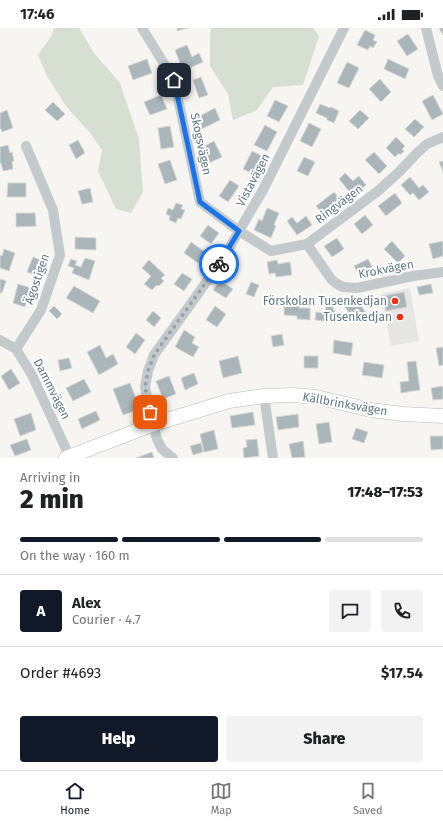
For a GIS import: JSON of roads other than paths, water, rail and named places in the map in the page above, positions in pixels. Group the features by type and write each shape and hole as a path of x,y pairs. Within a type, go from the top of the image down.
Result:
{"street":[{"name":"Skogsvägen","path":"142,28 174,80 200,202 239,231"},
{"name":"Vistavägen","path":"173,458 162,449 157,439 145,387 148,371 154,355 228,250 263,190 344,28"},
{"path":"426,28 438,76 443,86"},
{"name":"Ringvägen","path":"239,231 271,252 307,244 378,191 427,144 443,137"},
{"name":"Ägostigen","path":"16,349 41,310 60,255 53,210 26,146"},
{"name":"Krokvägen","path":"307,244 331,279 343,287 357,288 413,276 443,272"},
{"name":"Dammvägen","path":"0,340 16,349 32,375 69,457"},
{"name":"Källbrinksvägen","path":"69,457 154,424 229,401 264,396 293,395 316,397 377,411 443,416"},
{"path":"264,396 273,458"}],"place":[{"name":"Förskolan Tusenkedjan","path":"395,301"},
{"name":"Tusenkedjan","path":"400,317"}]}
